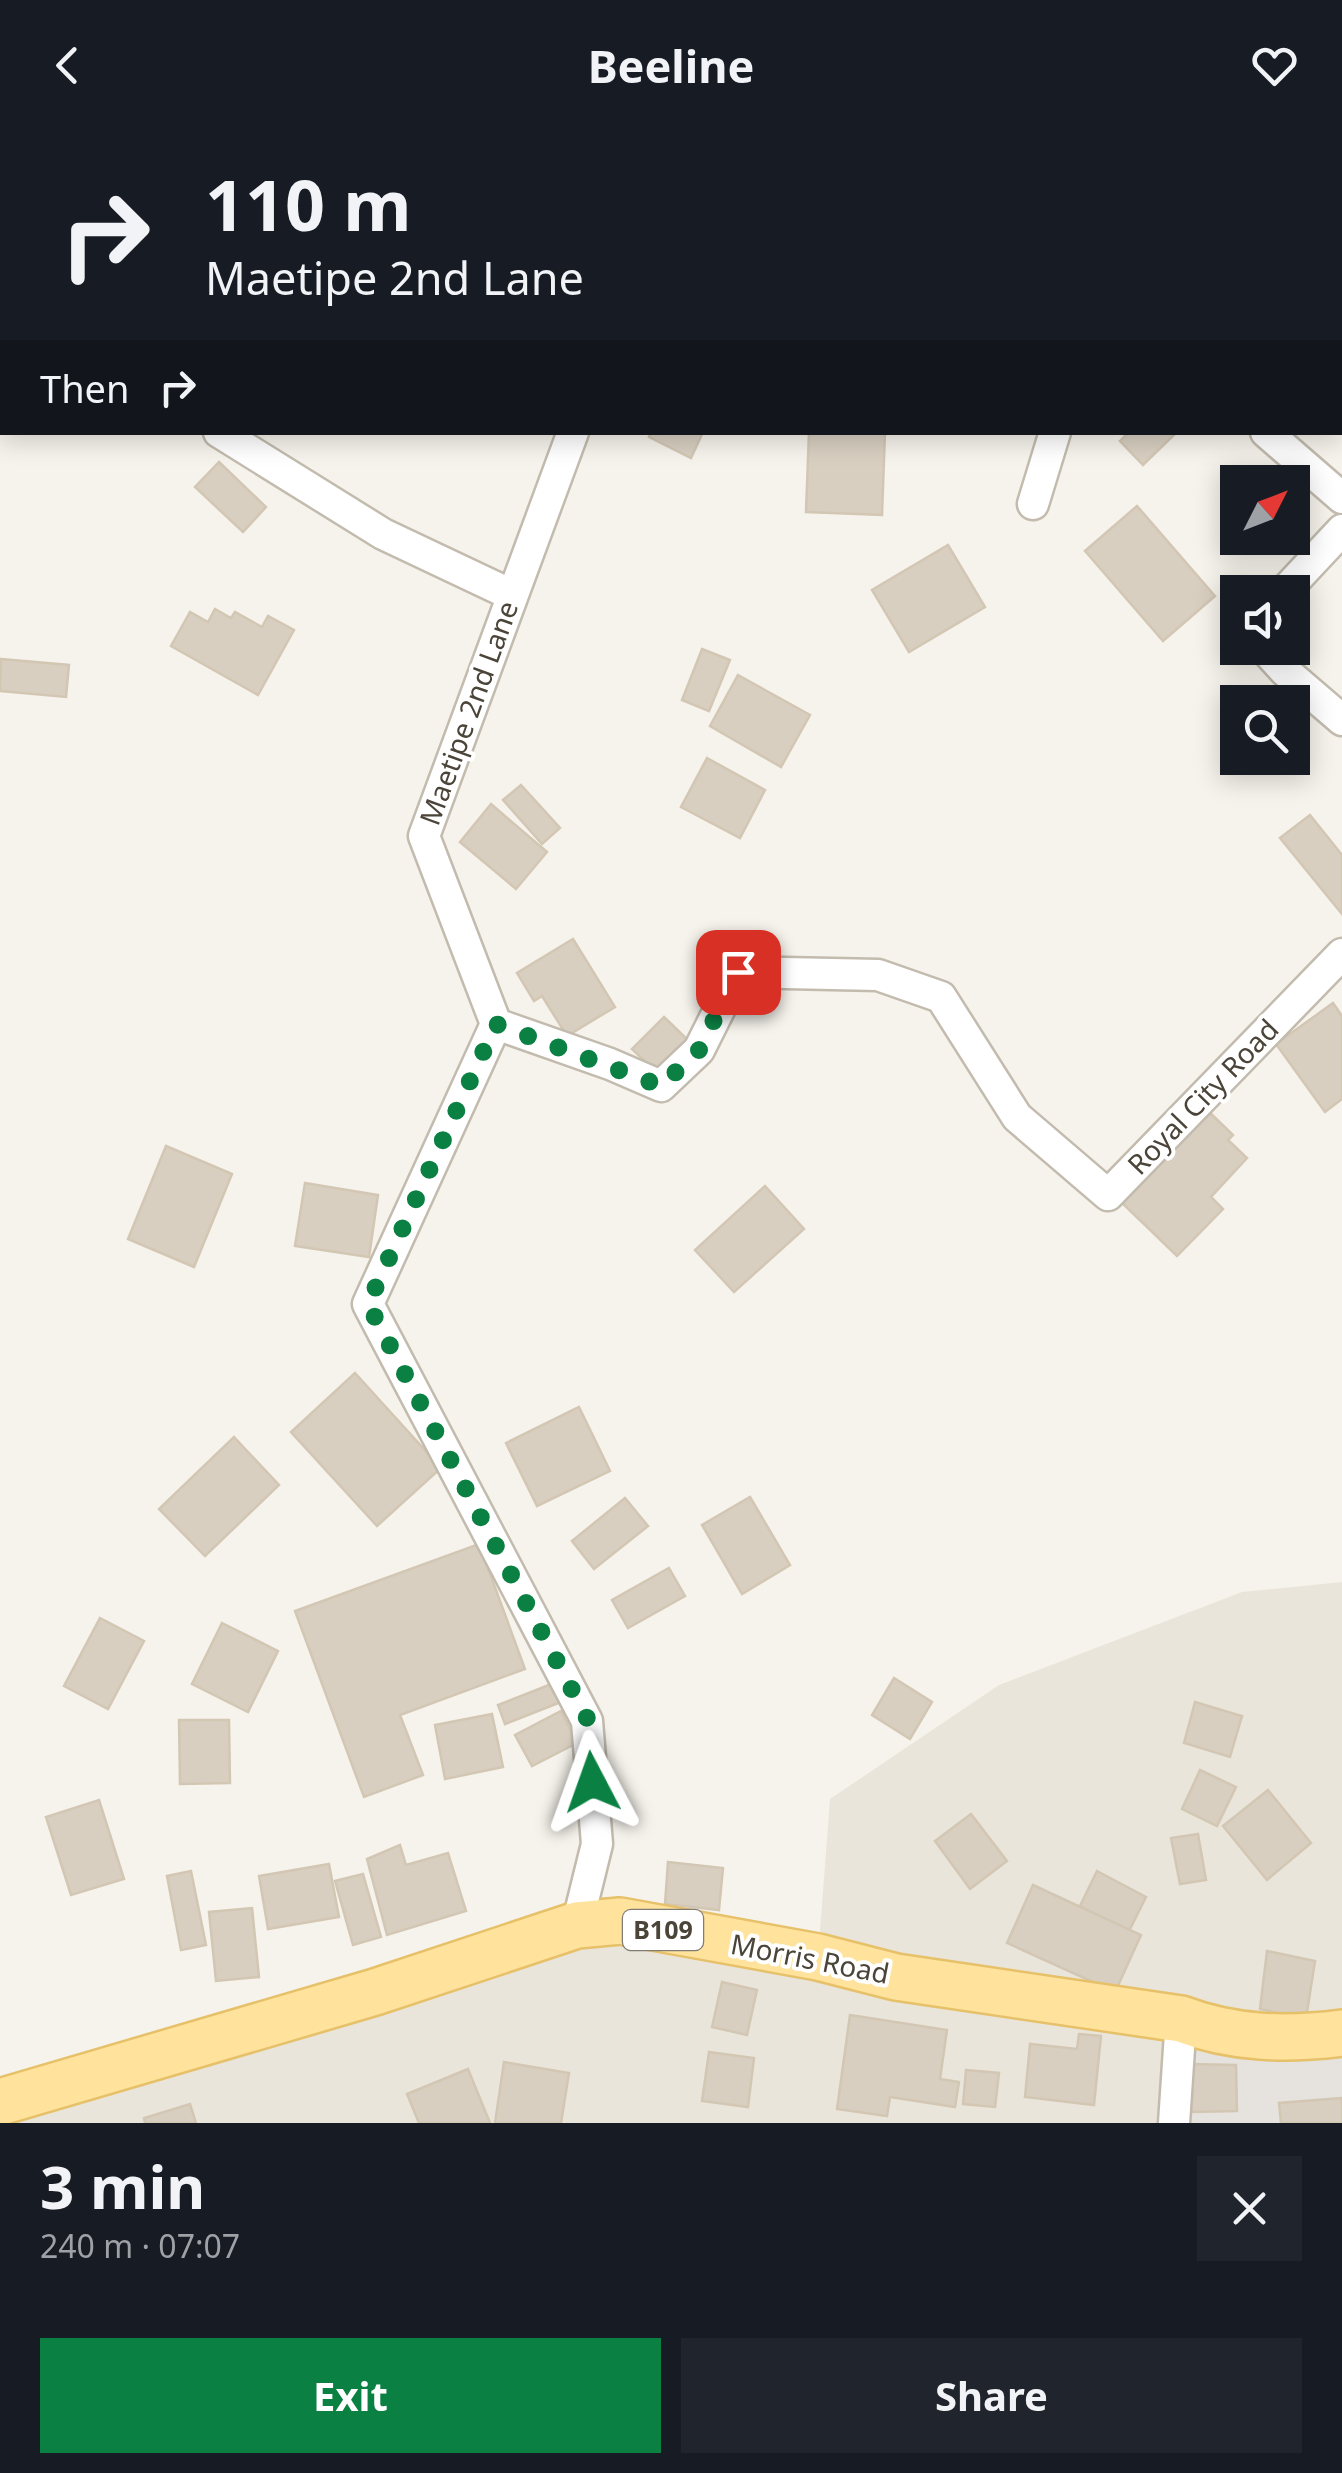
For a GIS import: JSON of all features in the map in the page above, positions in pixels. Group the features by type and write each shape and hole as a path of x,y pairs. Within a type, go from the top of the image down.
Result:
{"main road":[{"name":"Morris Road","path":"0,2102 375,1992 577,1925 620,1921 818,1957 896,1976 1181,2018 1208,2029 1287,2040 1342,2033"}],"street":[{"path":"224,435 383,534 512,595"},
{"name":"Maetipe 2nd Lane","path":"496,1024 424,836 572,435"},
{"path":"1033,504 1054,435"},
{"path":"1269,435 1342,498"},
{"path":"1300,575 1334,540"},
{"path":"1278,665 1342,720"},
{"name":"Royal City Road","path":"496,1024 661,1086 699,1050 738,972 878,975 941,997 1018,1117 1108,1194 1342,954"},
{"path":"496,1024 368,1304 588,1720 597,1844 577,1925"},
{"path":"1174,2123 1181,2018"}],"shaded area":[{"path":"1342,1582 1342,2033 1174,2123 0,2123 577,1925 818,1957 830,1799 999,1685 1242,1592"},
{"path":"1181,2019 1342,2033 1342,2123 1174,2123"}],"building":[{"path":"650,435 702,435 691,458"},
{"path":"809,435 885,435 882,515 806,512"},
{"path":"1126,435 1174,435 1143,465 1120,441"},
{"path":"219,462 266,507 243,532 195,487"},
{"path":"1137,506 1215,596 1163,641 1085,551"},
{"path":"948,545 985,607 909,652 872,590"},
{"path":"215,609 231,618 235,612 262,627 268,616 294,630 258,695 171,646 190,612 208,622"},
{"path":"702,649 730,660 709,711 682,700"},
{"path":"1,659 69,665 66,697 0,691"},
{"path":"738,675 810,715 781,767 710,726"},
{"path":"707,758 765,790 740,838 681,807"},
{"path":"521,785 560,828 542,844 503,800"},
{"path":"491,804 547,852 516,889 460,842"},
{"path":"1310,815 1342,855 1342,914 1280,838"},
{"path":"573,939 615,1007 567,1036 542,996 534,1001 517,973"},
{"path":"1333,1003 1342,1016 1342,1099 1325,1112 1276,1044"},
{"path":"664,1017 691,1043 659,1075 632,1049"},
{"path":"1207,1110 1233,1135 1228,1140 1247,1158 1211,1197 1223,1209 1177,1256 1120,1201"},
{"path":"166,1146 232,1174 194,1267 128,1239"},
{"path":"305,1183 378,1195 369,1257 295,1246"},
{"path":"765,1186 804,1229 734,1292 695,1250"},
{"path":"355,1373 441,1468 377,1526 291,1432"},
{"path":"579,1407 610,1471 537,1506 506,1443"},
{"path":"234,1437 279,1485 205,1556 159,1509"},
{"path":"750,1497 790,1565 742,1594 702,1525"},
{"path":"625,1498 648,1526 594,1569 572,1541"},
{"path":"479,1544 525,1669 400,1715 423,1775 364,1797 295,1611"},
{"path":"669,1568 685,1596 628,1628 612,1600"},
{"path":"100,1618 144,1641 108,1709 64,1686"},
{"path":"222,1623 278,1651 248,1712 192,1684"},
{"path":"894,1678 932,1702 910,1739 872,1715"},
{"path":"554,1683 561,1702 505,1724 498,1705"},
{"path":"1195,1702 1242,1716 1230,1757 1184,1743"},
{"path":"561,1711 577,1743 532,1766 515,1735"},
{"path":"492,1714 503,1767 445,1779 435,1725"},
{"path":"179,1720 229,1720 230,1783 180,1784"},
{"path":"1200,1770 1236,1787 1217,1826 1182,1809"},
{"path":"1268,1790 1311,1843 1267,1880 1223,1826"},
{"path":"99,1800 124,1879 71,1895 46,1817"},
{"path":"971,1814 1007,1861 970,1889 935,1841"},
{"path":"1198,1834 1206,1880 1180,1884 1171,1838"},
{"path":"400,1845 406,1865 448,1853 466,1911 387,1935 367,1859"},
{"path":"668,1862 723,1868 719,1910 665,1904"},
{"path":"329,1864 339,1917 268,1929 259,1876"},
{"path":"191,1871 206,1945 181,1950 167,1876"},
{"path":"1097,1871 1146,1897 1129,1931 1080,1906"},
{"path":"363,1874 381,1937 353,1945 335,1881"},
{"path":"1033,1885 1141,1935 1115,1992 1007,1943"},
{"path":"252,1908 259,1977 216,1981 209,1912"},
{"path":"1267,1951 1315,1961 1306,2019 1260,2009"},
{"path":"722,1982 757,1990 747,2035 712,2027"},
{"path":"850,2015 947,2030 940,2079 959,2082 955,2107 890,2097 887,2116 837,2109"},
{"path":"1079,2034 1101,2036 1094,2105 1025,2097 1030,2044 1077,2049"},
{"path":"709,2052 754,2058 748,2107 702,2101"},
{"path":"504,2062 569,2073 561,2123 495,2123"},
{"path":"1189,2064 1236,2065 1237,2111 1191,2112"},
{"path":"468,2069 490,2123 419,2123 407,2094"},
{"path":"966,2070 999,2073 995,2107 963,2104"},
{"path":"1342,2098 1342,2123 1281,2123 1279,2103"},
{"path":"190,2104 196,2123 145,2123 144,2118"}],"route":[{"path":"592,1782 588,1720 368,1304 496,1024 661,1086 699,1050 738,972"}]}
